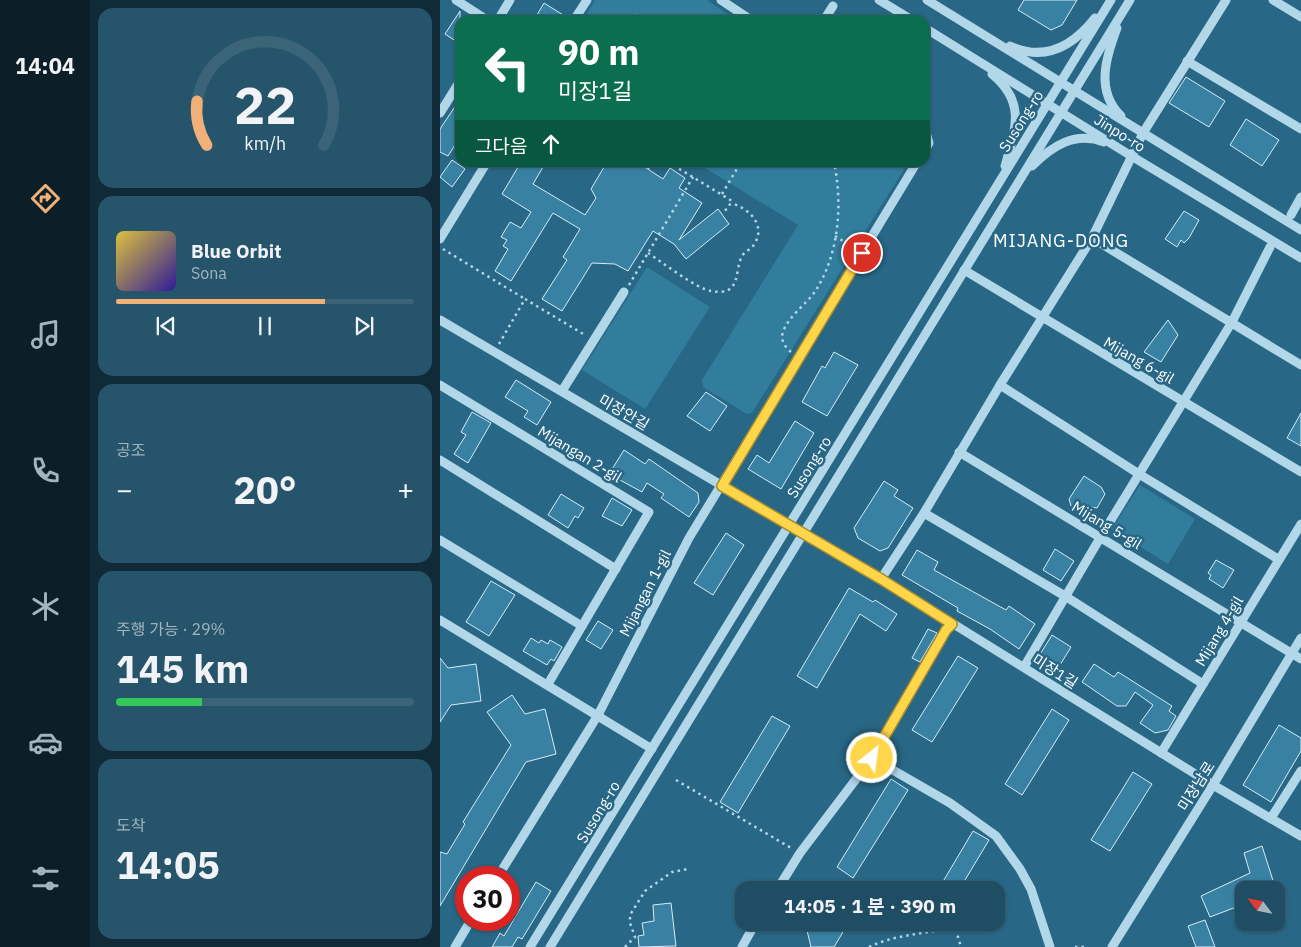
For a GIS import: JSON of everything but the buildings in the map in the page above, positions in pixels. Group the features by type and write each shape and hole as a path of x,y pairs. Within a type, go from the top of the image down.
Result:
{"street":[{"path":"456,0 478,15"},
{"path":"501,15 510,0"},
{"path":"577,15 587,0"},
{"path":"721,0 744,15"},
{"name":"Jinpo-ro","path":"927,0 1301,230"},
{"path":"983,34 1014,48 1032,53 1051,52 1070,44 1110,0"},
{"name":"Susong-ro","path":"530,947 792,526 1110,0"},
{"name":"Susong-ro","path":"550,947 1130,0"},
{"path":"881,579 924,513 959,452 1092,238 1143,133 1226,0"},
{"path":"1273,0 1301,17"},
{"path":"879,1 903,15"},
{"path":"827,15 836,2"},
{"path":"1124,10 1109,48 1104,77 1106,94 1115,110 1132,126"},
{"name":"Jinpo-ro","path":"930,31 1118,148 1301,258"},
{"path":"966,53 995,77 1012,95 1017,112 1013,138 1001,178"},
{"path":"1187,61 1301,129"},
{"path":"440,113 455,89"},
{"path":"1020,179 1045,152 1058,144 1070,140 1098,140 1118,148"},
{"path":"440,239 484,167"},
{"name":"Mijangan 1-gil","path":"505,866 598,715 689,538 914,167"},
{"path":"1291,215 1301,198"},
{"path":"1092,238 1301,365"},
{"path":"1024,668 1065,596 1232,322 1270,247"},
{"name":"Mijang 6-gil","path":"964,270 1301,472"},
{"path":"562,392 624,292"},
{"name":"미장안길","path":"440,320 792,526"},
{"name":"Mijangan 2-gil","path":"440,385 649,512 548,684"},
{"path":"1000,385 1139,474 1278,559"},
{"name":"Mijang 5-gil","path":"959,452 1301,659"},
{"path":"440,460 616,569"},
{"path":"924,513 1065,596 1203,684"},
{"name":"Mijang 4-gil","path":"1161,753 1301,524"},
{"name":"미장1길","path":"792,526 1213,785 1301,836"},
{"path":"440,540 582,626"},
{"path":"440,620 652,749"},
{"path":"782,881 800,853 872,758 946,630 952,624"},
{"name":"미장남로","path":"1112,947 1213,785 1301,638"},
{"path":"872,758 950,803 996,836 1020,869 1031,889 1050,947"},
{"path":"1271,818 1301,771"},
{"path":"455,947 464,931"},
{"path":"742,947 751,931"}],"path":[{"path":"648,253 710,291 726,290 732,287 739,275 742,256 754,245 758,230 753,217 731,203 732,200 676,167"},
{"path":"722,194 737,167"},
{"path":"799,358 784,345 783,331 814,292 830,260 839,202 835,167"},
{"path":"624,292 693,177"},
{"path":"721,213 731,203"},
{"path":"835,236 862,253"},
{"path":"440,247 594,340"},
{"path":"494,351 525,299"},
{"path":"676,780 800,853"},
{"path":"625,947 635,937 630,923 630,914 645,891 672,872 688,869"},
{"path":"869,947 884,940 919,931 931,932 955,926 960,947"},
{"path":"1075,947 1086,947"}],"shaded area":[{"path":"595,0 707,0 729,15 586,15"},
{"path":"704,167 906,167 752,413 747,414 703,387 702,380 798,225"},
{"path":"647,267 710,307 645,409 582,370"},
{"path":"1140,485 1195,519 1168,564 1112,529"}],"district":[{"name":"MIJANG-DONG","path":"1061,240"}],"route":[{"path":"862,253 722,486 881,579 952,624 946,630 872,758"}]}
